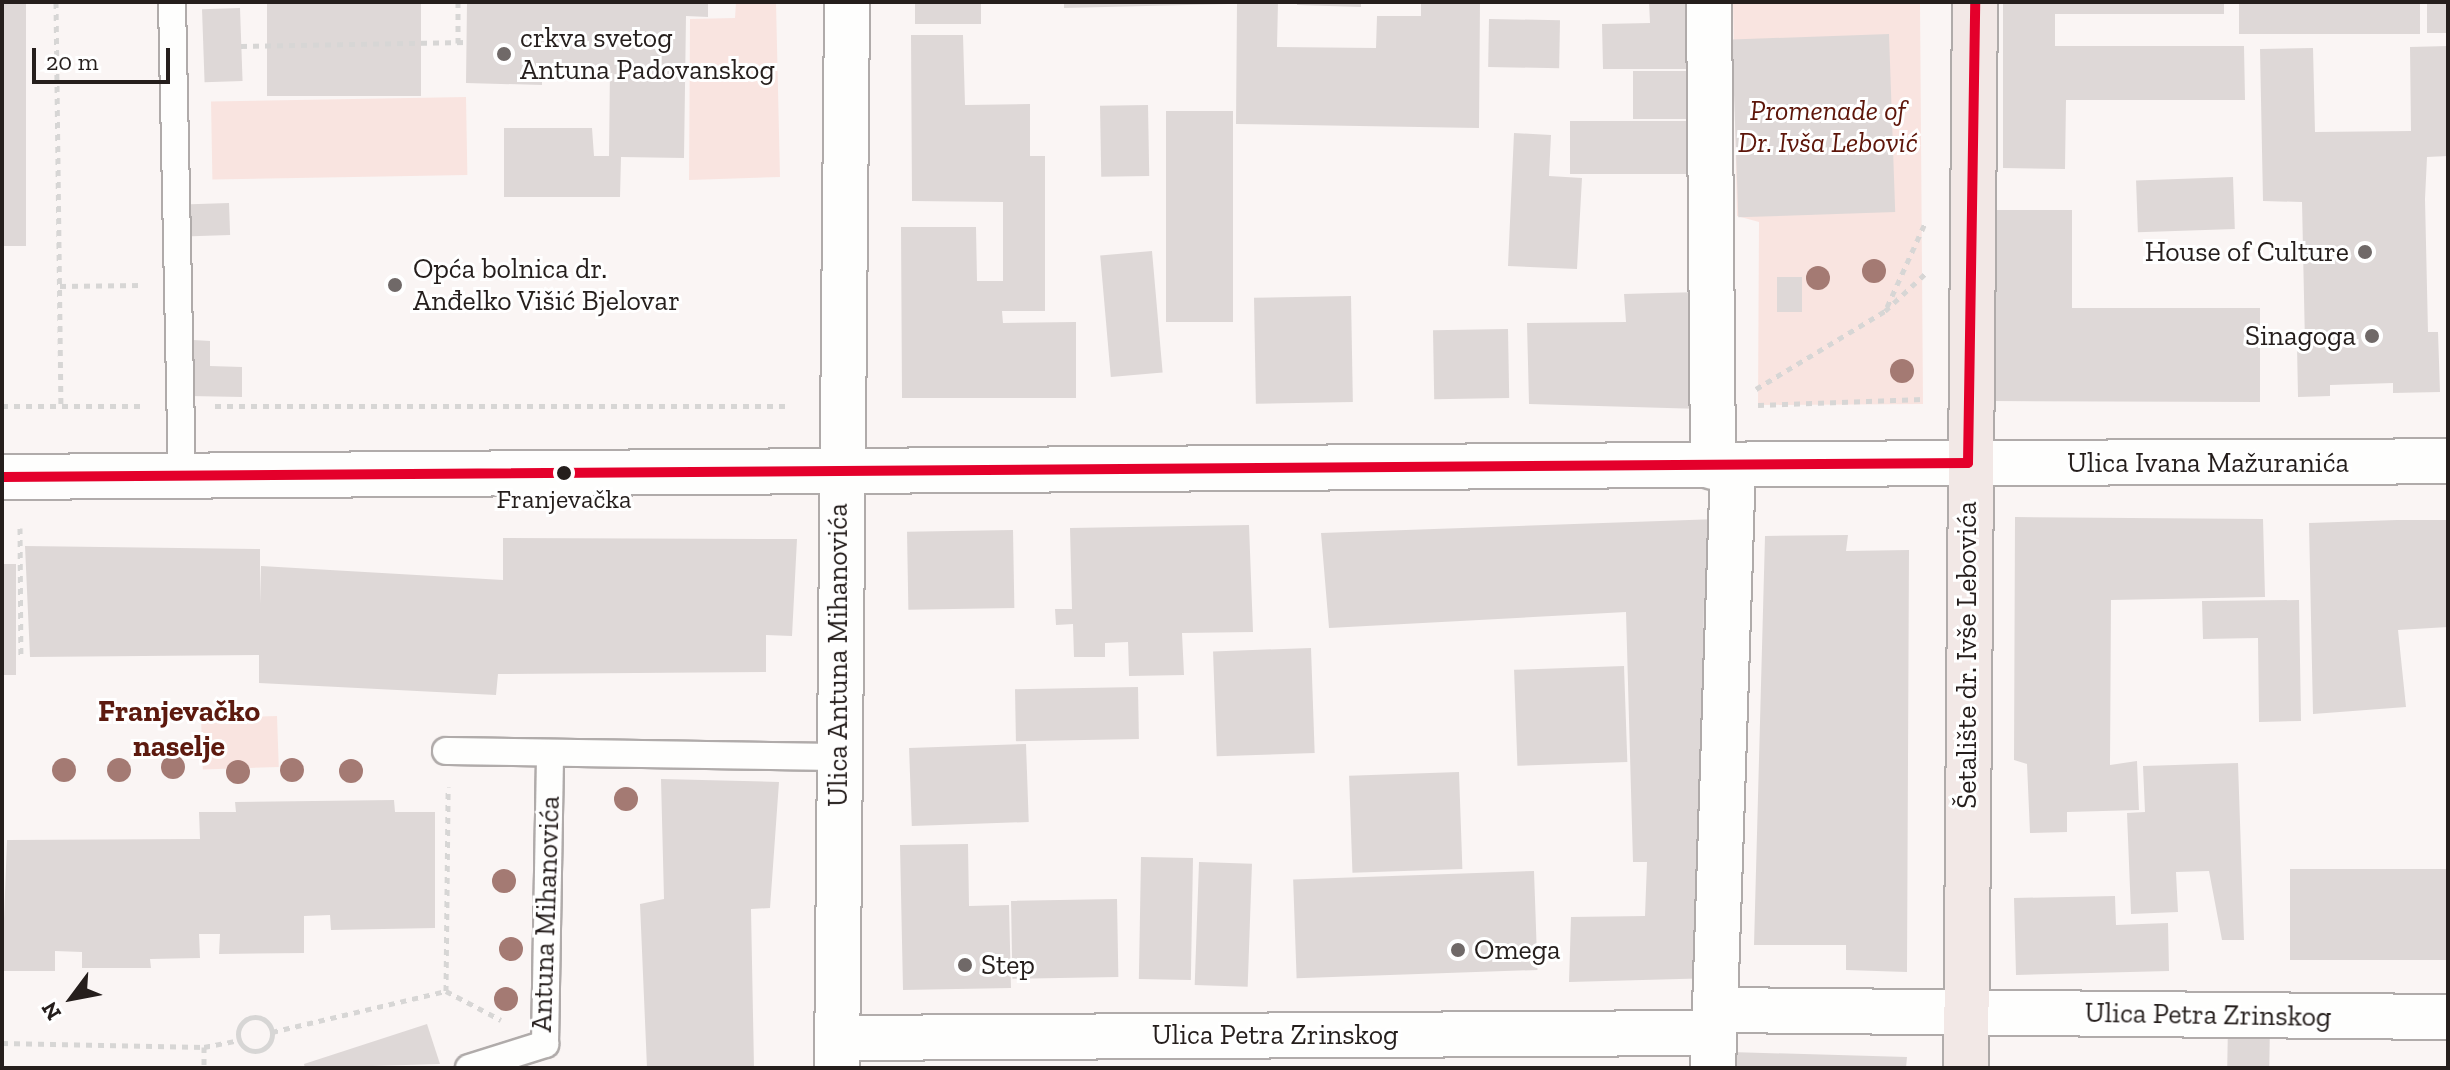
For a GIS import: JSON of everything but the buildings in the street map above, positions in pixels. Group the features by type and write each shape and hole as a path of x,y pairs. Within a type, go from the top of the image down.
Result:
{"main road":[{"name":"Šetalište dr. Ivše Lebovića","path":"1966,1068 1968,463 1975,2"}],"street":[{"name":"Ulica Antuna Mihanovića","path":"837,1053 839,467 847,2"},
{"path":"1709,2 1712,410 1723,466 1714,1037"},
{"name":"Ulica Ivana Mažuranića","path":"2,477 182,478 839,467 2448,461"},
{"name":"Ulica Petra Zrinskog","path":"837,1053 1714,1037 1967,1012 2448,1017"}],"lane":[{"path":"172,2 182,478"},
{"name":"Antuna Mihanovića","path":"446,751 838,757"},
{"name":"Antuna Mihanovića","path":"469,1068 545,1044 550,754"}],"path":[{"path":"56,2 61,406"},
{"path":"458,2 458,43"},
{"path":"241,46 467,42"},
{"path":"1885,311 1926,220"},
{"path":"1712,410 1885,311 1926,273"},
{"path":"60,286 178,284"},
{"path":"1758,405 1923,404"},
{"path":"2,406 788,406"},
{"path":"20,528 21,656"},
{"path":"446,751 446,991"},
{"path":"2,1043 204,1047 239,1040 261,1050 272,1032 446,991 545,1044"},
{"path":"239,1040 239,1027 252,1018 272,1032"},
{"path":"204,1047 204,1068"}],"green space":[{"path":"736,2 776,2 780,177 689,180 690,19 735,18"},
{"name":"Promenade of Dr. Ivša Lebović","path":"1733,2 1920,2 1923,404 1758,405 1759,222 1737,216"},
{"path":"466,97 467,175 212,179 211,101"},
{"path":"277,716 279,767 203,770 201,719"}],"transit line":[{"path":"2,477 1968,463 1975,2"}],"place":[{"name":"crkva svetog Antuna Padovanskog","path":"504,54"},
{"name":"House of Culture","path":"2365,252"},
{"name":"Opća bolnica dr. Anđelko Višić Bjelovar","path":"395,285"},
{"name":"Sinagoga","path":"2372,336"},
{"name":"Franjevačka","path":"564,473"},
{"name":"Omega","path":"1458,950"},
{"name":"Step","path":"965,965"}],"district":[{"name":"Franjevačko naselje","path":"179,728"}]}
